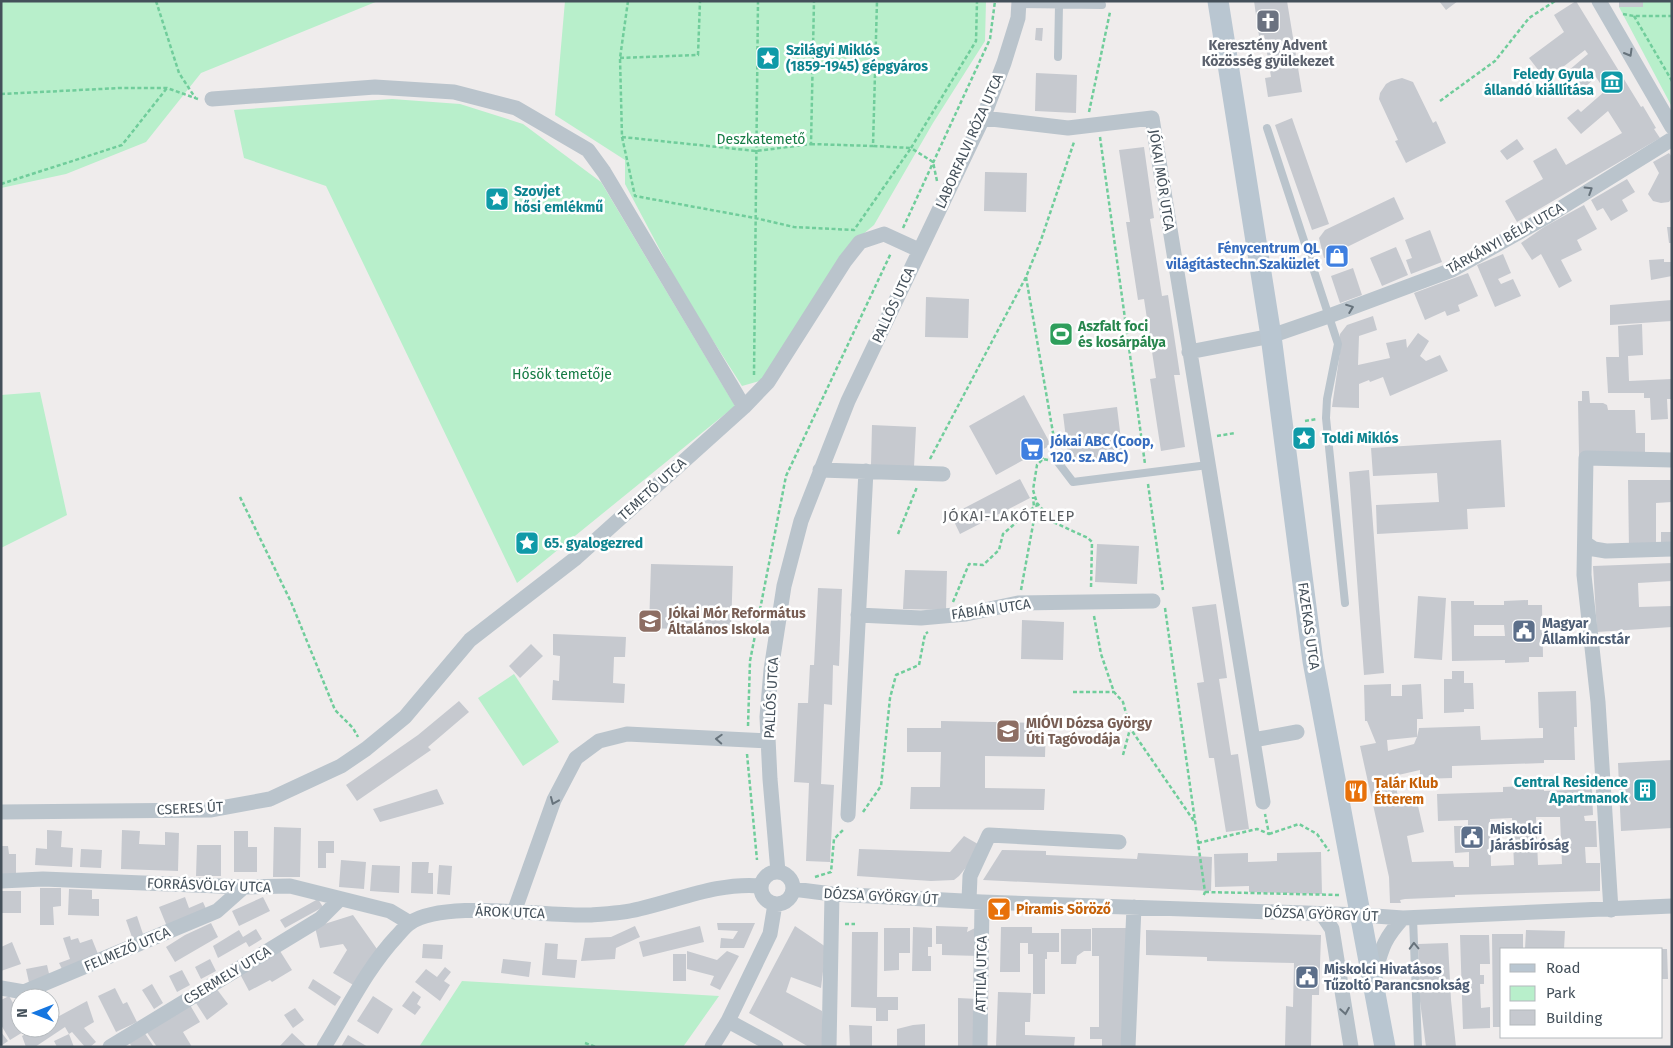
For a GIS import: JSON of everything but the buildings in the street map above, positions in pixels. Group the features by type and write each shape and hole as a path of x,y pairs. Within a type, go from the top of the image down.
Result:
{"street":[{"path":"1218,1 1271,336"},
{"name":"LABORFALVI RÓZA UTCA","path":"919,250 983,118 1007,54 1018,18 1019,3"},
{"path":"1602,6 1672,127"},
{"path":"212,99 375,86 454,92 516,108 588,150 604,172 749,402"},
{"name":"JÓKAI MÓR UTCA","path":"983,118 1068,128 1152,118 1190,352"},
{"name":"TÁRKÁNYI BÉLA UTCA","path":"1190,352 1271,336 1452,270 1548,216 1672,139"},
{"name":"TEMETŐ UTCA","path":"366,749 406,717 470,640 576,558 749,402 768,382 845,261 860,242 884,234 919,250"},
{"name":"PALLÓS UTCA","path":"778,872 771,795 767,717 771,670 784,586 801,521 820,470 848,401 919,250"},
{"name":"FAZEKAS UTCA","path":"1271,336 1313,661 1385,1047"},
{"path":"1190,352 1263,802"},
{"path":"1611,910 1598,702 1584,575 1586,458 1672,460"},
{"path":"820,470 943,474"},
{"path":"852,818 858,615 866,471"},
{"path":"1585,543 1594,550 1606,551 1672,549"},
{"name":"FÁBIÁN UTCA","path":"858,615 921,618 966,614 1018,603 1153,601"},
{"path":"1253,740 1297,732"},
{"path":"514,912 554,800 576,758 599,741 627,734 768,741"},
{"name":"CSERES ÚT","path":"1,812 210,810 270,799 341,766 366,749"},
{"path":"976,901 970,876 989,835 1119,842"},
{"path":"778,872 789,878 792,889 787,900 775,904 764,898 761,886 767,875 778,872"},
{"name":"FORRÁSVÖLGY UTCA","path":"1,881 44,879 244,887 290,886 390,911 410,923"},
{"name":"ÁROK UTCA","path":"324,1047 368,974 389,945 410,923 428,914 457,910 599,914 637,910 692,894 744,884 761,886"},
{"name":"FELMEZŐ UTCA","path":"1,988 24,992 217,911 244,887"},
{"name":"DÓZSA GYÖRGY ÚT","path":"792,889 832,894 976,901 1408,918 1672,906"},
{"path":"829,1047 832,894"},
{"name":"CSERMELY UTCA","path":"110,1047 320,918 340,899"},
{"name":"ATTILA UTCA","path":"976,901 980,1047"},
{"path":"712,1047 728,1020 770,934 775,904"},
{"path":"1128,1047 1134,906"},
{"path":"1322,914 1332,929 1351,1047"},
{"path":"1373,980 1383,944 1390,932 1408,918"},
{"path":"728,1020 776,1047"}],"lane":[{"path":"1019,3 1102,5"},
{"path":"1058,57 1059,5"},
{"path":"1267,128 1338,344 1327,399 1326,418 1345,603"},
{"path":"1058,461 1073,482 1208,465"},
{"path":"1408,918 1418,1047"}],"path":[{"path":"156,1 179,73 196,98"},
{"path":"628,1 620,58 622,137 635,196 794,227 854,230 911,148 976,40 978,1"},
{"path":"620,58 698,55 700,1"},
{"path":"749,402 755,218 758,1"},
{"path":"811,144 814,1"},
{"path":"873,146 878,1"},
{"path":"1440,101 1495,61 1529,18 1555,1"},
{"path":"1602,6 1634,16 1672,16"},
{"path":"898,534 923,473 1026,277 1088,125 1110,11"},
{"path":"1634,16 1672,80"},
{"path":"1,94 120,88 167,88 196,98 212,99"},
{"path":"1,184 122,145 167,88"},
{"path":"1088,125 1146,473 1198,843 1204,892 1198,909"},
{"path":"622,137 756,151 811,144 911,148 933,162"},
{"path":"812,878 831,872 834,840 852,818 867,808 882,786 890,698 896,675 919,665 925,634 948,616 969,564 983,565 999,550 1003,534 1034,507 1033,490 1037,465 1043,460 1058,461 1026,277"},
{"path":"1039,452 1043,460"},
{"path":"1033,490 1037,503 1053,522 1088,538 1092,542 1091,588 1093,602 1101,654 1114,692 1123,702 1130,728 1195,823"},
{"path":"240,497 291,602 335,710 353,728 366,749"},
{"path":"1018,603 1037,503"},
{"path":"1073,692 1114,692"},
{"path":"1124,755 1130,728"},
{"path":"1263,802 1269,834"},
{"path":"1198,843 1257,829 1269,834 1300,824 1317,834 1331,855"},
{"path":"1204,892 1339,895 1338,887"},
{"path":"585,1043 596,1047"}],"green space":[{"path":"1,1 378,1 201,73 146,142 66,174 1,188"},
{"name":"Deszkatemető","path":"565,1 986,1 985,41 933,123 874,225 856,240 763,380 742,386 685,297 625,184 625,160 555,115"},
{"path":"1643,1 1672,1 1672,107 1619,7 1643,7"},
{"name":"Hősök temetője","path":"392,99 460,104 523,124 601,182 735,406 517,583 326,186 244,158 234,110"},
{"path":"40,392 67,515 1,548 1,395"},
{"path":"514,674 559,742 523,766 478,698"},
{"path":"462,981 719,996 683,1047 419,1047"}],"place":[{"name":"Keresztény Advent Közösség gyülekezet","path":"1268,21"},
{"name":"Szilágyi Miklós (1859-1945) gépgyáros","path":"768,58"},
{"name":"Feledy Gyula állandó kiállítása","path":"1612,82"},
{"name":"Szovjet hősi emlékmű","path":"497,199"},
{"name":"Fénycentrum QL világítástechn.Szaküzlet","path":"1337,256"},
{"name":"Aszfalt foci és kosárpálya","path":"1061,334"},
{"name":"Toldi Miklós","path":"1304,438"},
{"name":"Jókai ABC (Coop, 120. sz. ABC)","path":"1032,449"},
{"name":"65. gyalogezred","path":"527,543"},
{"name":"Jókai Mór Református Általános Iskola","path":"650,621"},
{"name":"Magyar Államkincstár","path":"1524,631"},
{"name":"MIÓVI Dózsa György Úti Tagóvodája","path":"1008,731"},
{"name":"Central Residence Apartmanok","path":"1645,790"},
{"name":"Talár Klub Étterem","path":"1356,791"},
{"name":"Miskolci Járásbíróság","path":"1472,837"},
{"name":"Piramis Söröző","path":"999,909"},
{"name":"Miskolci Hivatásos Tűzoltó Parancsnokság","path":"1307,977"}],"district":[{"name":"JÓKAI-LAKÓTELEP","path":"1009,516"}]}
